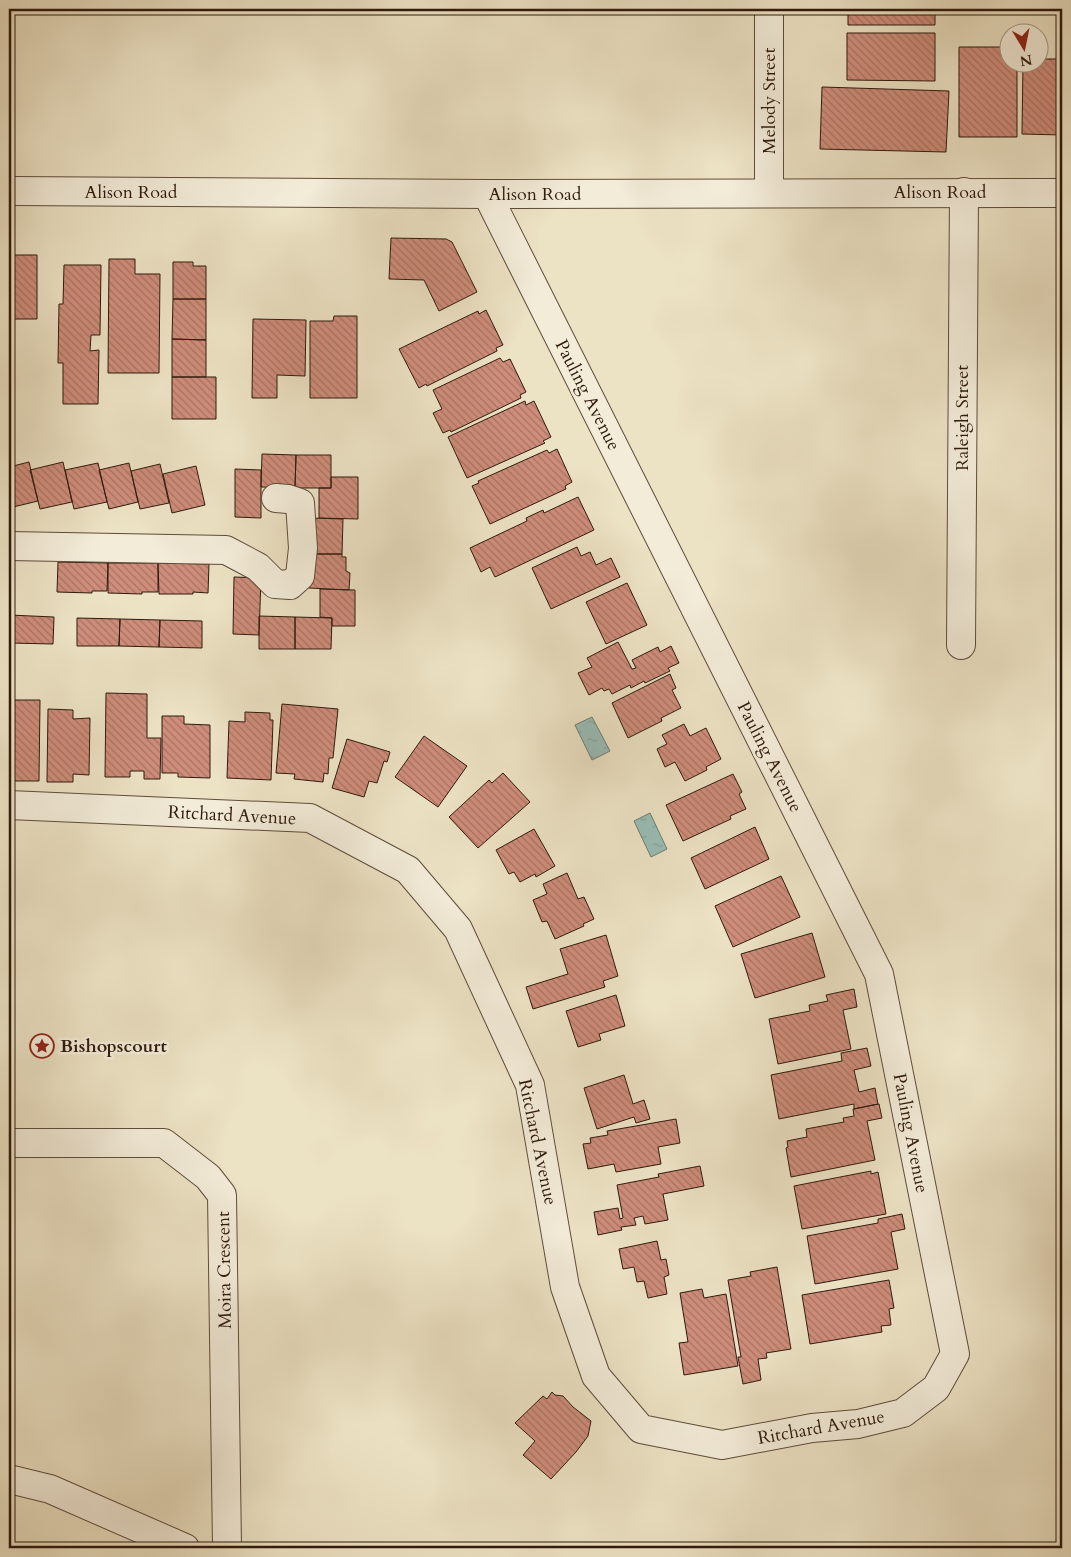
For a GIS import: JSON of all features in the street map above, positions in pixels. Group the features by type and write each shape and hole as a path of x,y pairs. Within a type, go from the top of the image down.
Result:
{"street":[{"name":"Melody Street","path":"768,193 769,9"},
{"name":"Alison Road","path":"9,191 487,194 1062,192"},
{"name":"Raleigh Street","path":"961,645 964,192"},
{"name":"Pauling Avenue","path":"487,194 879,974 955,1354"},
{"path":"9,546 226,550 258,567 275,584 290,585 300,576 303,548 300,503 276,498"},
{"name":"Ritchard Avenue","path":"9,805 310,818 408,870 458,929 530,1085 565,1287 596,1376 641,1429 722,1444 812,1428 858,1424 902,1413 936,1388 955,1354"},
{"name":"Moira Crescent","path":"9,1143 164,1144 208,1177 222,1195 227,1548"},
{"path":"9,1479 50,1489 185,1548"}],"water":[{"path":"592,717 610,751 592,760 575,725"},
{"path":"650,813 667,849 651,857 634,821"}],"building":[{"path":"848,9 935,9 935,25 848,25"},
{"path":"847,33 935,33 935,81 847,80"},
{"path":"959,47 998,47 998,72 1017,72 1017,137 959,137"},
{"path":"1048,59 1062,59 1062,135 1022,134 1023,72 1048,72"},
{"path":"822,87 949,91 946,152 820,149"},
{"path":"391,238 446,239 452,242 477,292 439,311 424,280 389,279"},
{"path":"9,255 37,255 37,319 9,319"},
{"path":"109,259 135,259 135,274 160,274 159,373 108,373"},
{"path":"173,262 193,262 193,266 206,266 206,299 173,299"},
{"path":"64,265 101,265 100,335 91,335 90,351 99,350 98,404 63,404 63,363 58,363 59,304 63,304"},
{"path":"173,299 206,299 206,340 172,339"},
{"path":"486,310 503,345 496,348 497,351 427,386 426,384 419,388 399,349 478,311 479,314"},
{"path":"334,316 357,316 357,398 310,398 310,321 333,321"},
{"path":"253,319 306,320 305,376 277,375 277,398 252,398"},
{"path":"172,339 206,340 206,377 172,377"},
{"path":"500,358 503,362 510,359 526,392 520,395 521,398 451,432 450,430 443,433 433,413 442,409 433,390"},
{"path":"172,377 216,377 216,419 172,419"},
{"path":"525,401 526,405 534,401 551,437 543,441 545,443 467,478 448,437"},
{"path":"557,449 572,482 565,486 566,489 490,524 472,486 479,483 478,481 547,450 549,453"},
{"path":"262,454 296,455 295,488 261,487"},
{"path":"296,455 331,455 331,488 295,488"},
{"path":"29,462 38,501 9,508 9,467"},
{"path":"63,462 72,502 40,509 30,470"},
{"path":"98,463 107,502 74,509 65,470"},
{"path":"129,463 138,502 109,509 99,470"},
{"path":"160,464 169,503 140,509 131,471"},
{"path":"196,466 205,505 172,513 163,474"},
{"path":"235,469 261,470 261,518 235,517"},
{"path":"331,477 358,477 358,519 319,518 319,488 331,488"},
{"path":"578,497 594,530 495,577 490,567 481,572 470,548 527,521 526,518 543,510 544,513"},
{"path":"310,518 343,519 342,554 310,554"},
{"path":"577,547 581,556 590,552 596,565 611,558 620,577 551,609 532,568"},
{"path":"310,554 342,554 342,557 346,557 346,571 350,573 349,590 309,588"},
{"path":"9,561 13,561 12,589 9,589"},
{"path":"58,562 108,563 107,591 92,591 92,593 57,592"},
{"path":"108,563 158,563 158,592 142,592 142,594 108,593"},
{"path":"158,563 209,564 208,593 159,594"},
{"path":"234,577 261,578 259,635 233,634"},
{"path":"627,583 647,625 606,644 586,602"},
{"path":"320,589 355,590 355,626 332,626 332,618 320,617"},
{"path":"9,615 54,617 53,644 9,643"},
{"path":"259,616 295,617 295,649 259,649"},
{"path":"295,617 332,618 331,649 295,649"},
{"path":"77,618 120,619 119,646 77,646"},
{"path":"120,619 160,620 159,647 119,646"},
{"path":"160,620 202,621 202,648 159,647"},
{"path":"618,642 632,669 636,668 632,660 658,647 660,652 671,646 679,663 668,668 670,671 631,688 630,685 612,694 609,689 604,691 602,688 589,695 578,673 592,667 587,658"},
{"path":"670,674 676,688 672,690 681,708 661,718 662,721 628,738 612,703"},
{"path":"106,693 147,694 147,738 161,738 160,779 144,779 144,771 130,771 130,777 105,777"},
{"path":"9,700 40,700 39,781 9,781"},
{"path":"282,704 338,709 333,758 329,758 328,774 324,773 323,782 294,779 295,774 276,773"},
{"path":"48,709 73,710 73,719 90,718 89,775 73,774 73,782 47,782"},
{"path":"245,712 270,713 270,720 273,720 271,780 227,778 229,721 245,722"},
{"path":"162,716 184,716 184,724 210,725 210,778 178,777 178,773 162,773"},
{"path":"684,724 690,736 706,728 721,759 706,767 707,770 685,781 675,762 665,767 657,749 667,744 662,735"},
{"path":"424,736 467,766 438,807 395,777"},
{"path":"347,739 390,752 387,762 384,761 377,783 369,781 364,797 332,788"},
{"path":"503,773 530,802 478,848 449,817 489,780 492,783"},
{"path":"733,774 742,792 739,794 746,809 730,816 731,819 683,841 666,805"},
{"path":"755,827 769,859 705,889 691,858"},
{"path":"534,829 555,866 536,877 535,874 520,882 514,872 509,874 496,850"},
{"path":"567,873 578,899 584,897 594,919 583,924 584,926 555,939 547,921 542,922 533,900 547,894 543,884"},
{"path":"781,876 800,917 733,947 715,906"},
{"path":"812,933 825,977 755,998 741,954"},
{"path":"606,935 618,976 603,981 605,987 533,1009 526,987 568,974 560,949"},
{"path":"854,989 857,1007 843,1010 851,1049 778,1064 769,1019 810,1011 809,1005 828,1001 826,995"},
{"path":"616,995 625,1026 599,1034 601,1040 578,1047 566,1011"},
{"path":"867,1048 871,1066 854,1070 859,1092 875,1088 878,1104 854,1109 854,1104 779,1119 771,1075 842,1061 841,1053"},
{"path":"624,1075 633,1104 644,1100 650,1119 636,1123 634,1117 597,1129 584,1088"},
{"path":"879,1104 882,1118 867,1121 875,1160 791,1177 786,1148 788,1147 787,1141 807,1137 806,1129 844,1122 843,1118 854,1116 853,1109"},
{"path":"676,1119 680,1143 658,1147 661,1164 616,1172 614,1164 588,1169 583,1144 591,1143 590,1138 608,1135 607,1131"},
{"path":"700,1166 704,1186 663,1194 668,1220 645,1224 643,1216 634,1218 636,1225 621,1227 622,1230 598,1235 594,1212 618,1208 620,1219 623,1218 617,1185 659,1177 658,1174"},
{"path":"871,1171 871,1174 878,1172 886,1214 802,1229 794,1186"},
{"path":"902,1214 905,1229 891,1232 898,1269 815,1284 807,1236 878,1223 878,1219"},
{"path":"657,1241 661,1260 666,1259 669,1275 664,1277 667,1294 648,1298 644,1281 637,1282 634,1267 623,1269 619,1249"},
{"path":"777,1267 791,1349 766,1353 767,1358 758,1359 761,1380 743,1384 738,1357 741,1357 728,1280 751,1276 750,1272"},
{"path":"889,1280 894,1308 889,1309 891,1325 881,1326 882,1332 810,1344 802,1295"},
{"path":"702,1289 704,1298 726,1294 738,1366 684,1375 679,1343 688,1342 680,1293"},
{"path":"552,1392 555,1395 563,1396 573,1407 591,1421 588,1436 551,1479 523,1455 535,1441 515,1423 543,1396 547,1399"}],"place":[{"name":"Bishopscourt","path":"42,1046"}]}
